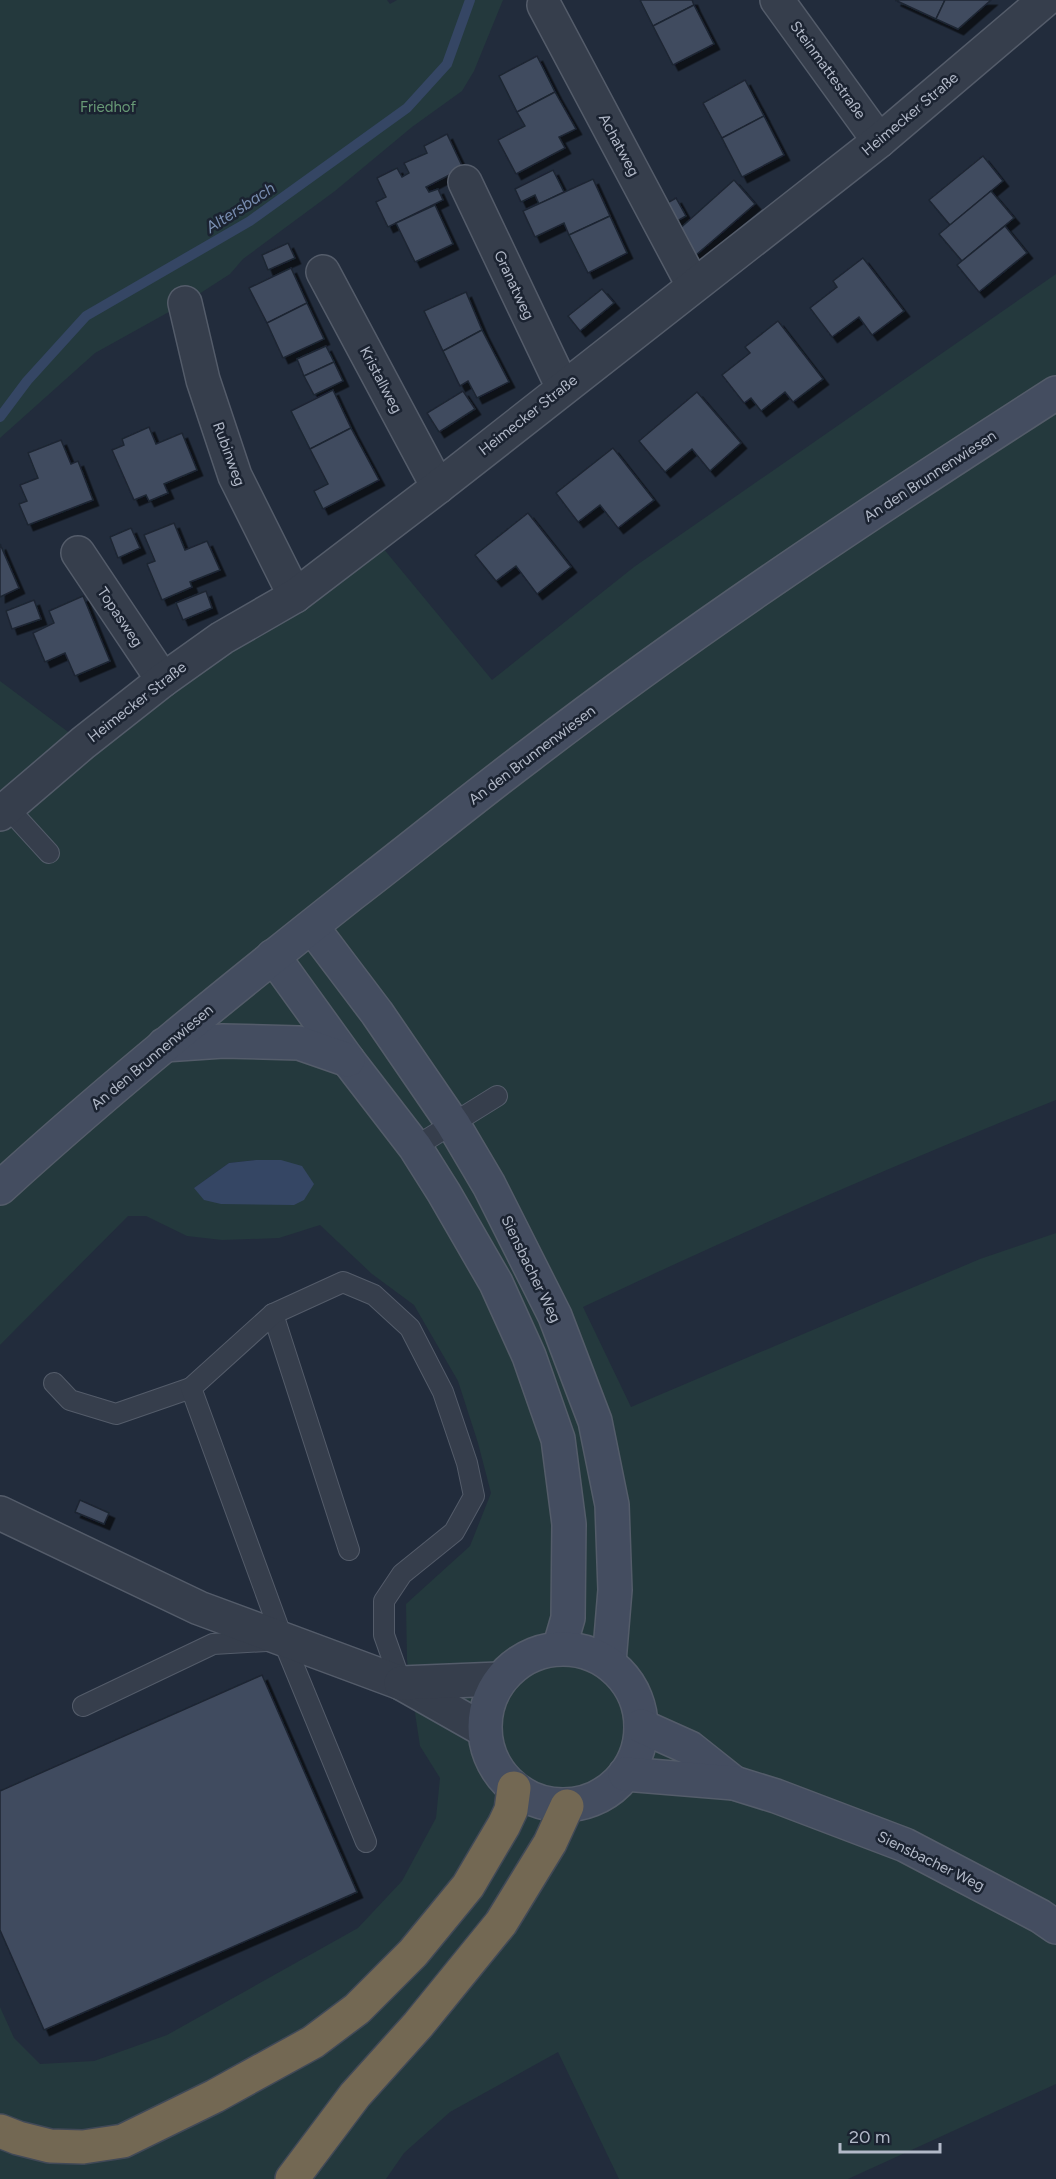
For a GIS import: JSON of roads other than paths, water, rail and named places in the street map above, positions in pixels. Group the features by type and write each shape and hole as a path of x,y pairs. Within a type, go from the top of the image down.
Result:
{"highway":[{"path":"0,2131 50,2146 83,2147 123,2141 215,2096 313,2042 357,2009 413,1953 468,1886 512,1810 514,1788"},
{"path":"292,2179 355,2095 426,2016 501,1923 550,1843 567,1806"}],"street":[{"name":"Steinmattestraße","path":"777,0 879,141"},
{"name":"Heimecker Straße","path":"4,810 83,743 163,680 222,638 296,596 438,487 879,141 1045,0"},
{"name":"Achatweg","path":"544,5 693,285"},
{"name":"Granatweg","path":"465,182 563,388"},
{"name":"Kristallweg","path":"323,272 438,487"},
{"name":"Rubinweg","path":"185,303 203,380 235,476 296,596"},
{"name":"An den Brunnenwiesen","path":"0,1188 164,1045 273,956 531,754 679,646 932,472 1056,393"},
{"name":"Topasweg","path":"78,554 163,680"},
{"name":"Siensbacher Weg","path":"312,927 377,1013 453,1124 489,1185 555,1316 595,1420 612,1505 615,1590 609,1662"},
{"path":"273,956 348,1060 415,1147 496,1283 529,1356 558,1439 569,1524 568,1618 559,1649"},
{"path":"164,1045 223,1041 299,1043 348,1060"},
{"path":"0,1513 199,1608 401,1683 484,1730"},
{"path":"559,1649 586,1652 609,1662 622,1676 636,1699 641,1726 637,1753 626,1774 617,1785 594,1800 567,1806 540,1803 524,1796 503,1779 489,1756 484,1730 488,1701 500,1679 514,1664 532,1655 559,1649"},
{"path":"401,1683 500,1679"},
{"name":"Siensbacher Weg","path":"641,1726 690,1748 734,1783"},
{"name":"Siensbacher Weg","path":"626,1774 734,1783 776,1796 905,1845 1040,1916 1056,1927"}],"lane":[{"path":"4,810 49,853"},
{"path":"415,1147 497,1096"},
{"path":"54,1383 70,1400 116,1414 191,1388 273,1314 343,1282 374,1295 410,1328 443,1392 467,1463 474,1497 454,1532 402,1574 384,1601 384,1635 401,1683"},
{"path":"273,1314 349,1550"},
{"path":"191,1388 283,1640 366,1842"},
{"path":"83,1706 213,1644 283,1640"}],"water":[{"path":"281,1160 302,1166 314,1184 304,1200 294,1205 221,1204 204,1200 194,1188 229,1163"}],"waterway":[{"name":"Altersbach","path":"0,417 27,381 86,316 250,221 407,108 447,64 470,0"}],"park label":[{"name":"Friedhof","path":"108,107"}]}
